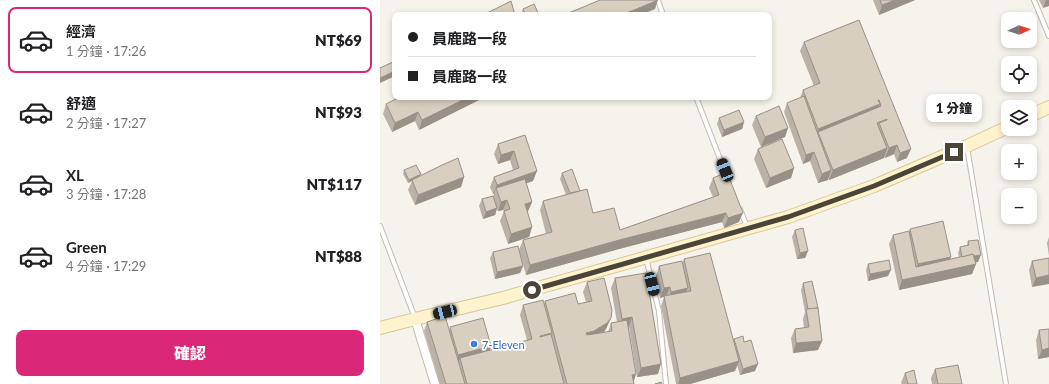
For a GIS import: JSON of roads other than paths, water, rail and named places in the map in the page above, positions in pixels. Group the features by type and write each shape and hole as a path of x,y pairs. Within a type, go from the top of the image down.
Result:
{"main road":[{"path":"1037,113 1049,107"},
{"path":"380,328 503,298 788,217 874,186 1001,130"}],"street":[{"path":"415,319 435,384"}],"lane":[{"path":"658,0 663,12"},
{"path":"1034,0 1049,36"},
{"path":"697,100 730,184"},
{"path":"967,146 1006,384"},
{"path":"739,206 748,228"},
{"path":"380,226 415,319"},
{"path":"645,257 659,311 666,384"}],"place":[{"name":"7-Eleven","path":"474,344"}]}
